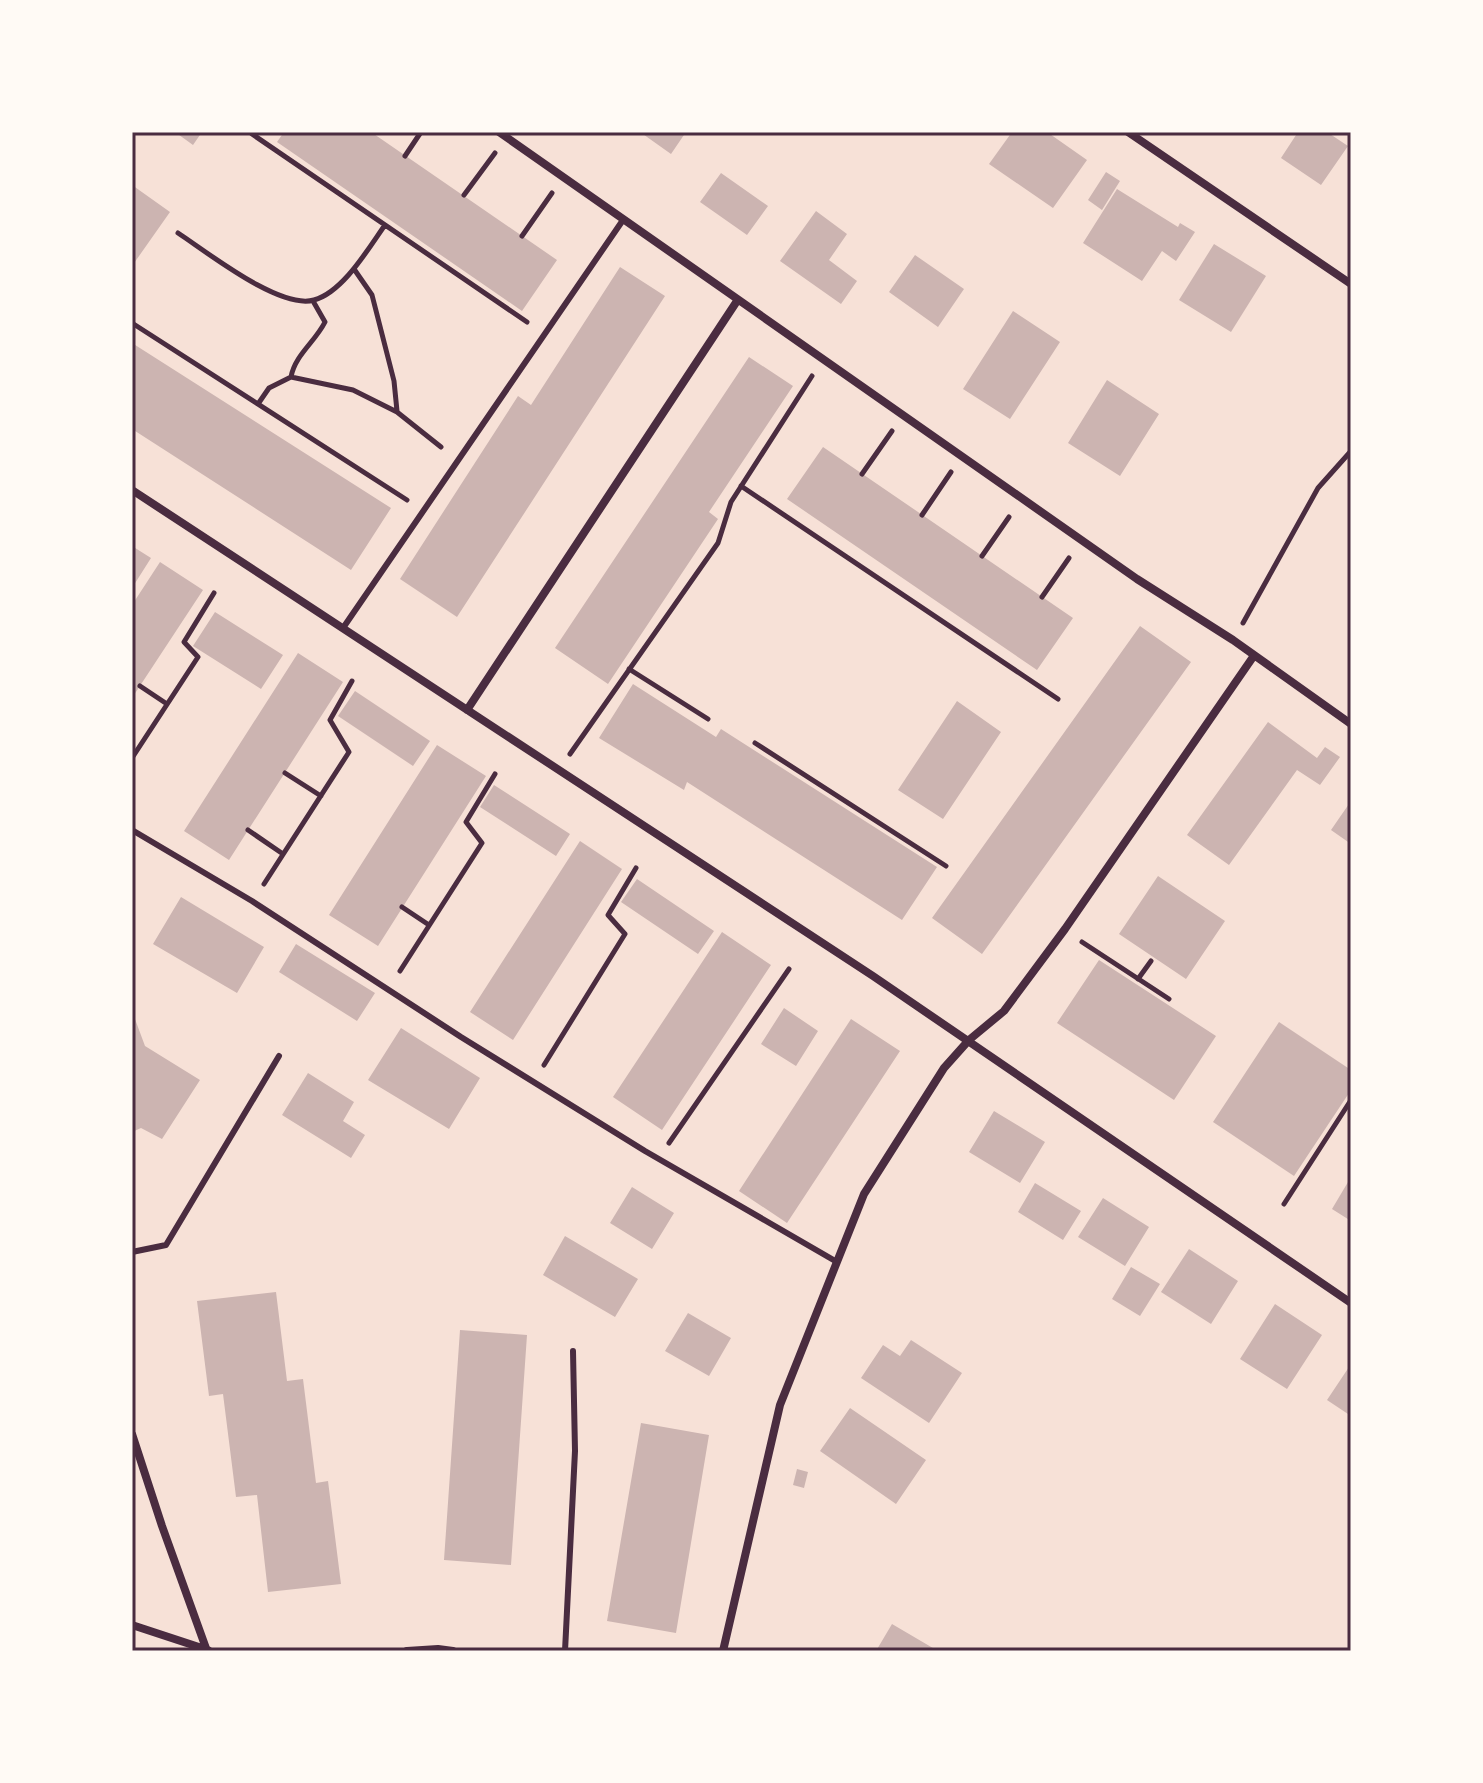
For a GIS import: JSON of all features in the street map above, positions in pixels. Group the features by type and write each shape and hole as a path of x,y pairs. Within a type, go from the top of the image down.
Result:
{"street":[{"path":"499,132 1137,579 1233,640 1351,724"},
{"path":"1128,132 1351,284"},
{"path":"467,710 737,301"},
{"path":"132,490 969,1040 1351,1303"},
{"path":"723,1651 780,1405 864,1194 944,1068 969,1040 1004,1011 1253,657"},
{"path":"132,1434 162,1526 209,1651"},
{"path":"132,1625 209,1651"},
{"path":"407,1651 453,1651"}],"lane":[{"path":"343,628 623,220"},
{"path":"132,830 252,901 533,1082 837,1262"},
{"path":"132,1252 166,1245 279,1056"},
{"path":"565,1651 575,1451 573,1351"}],"path":[{"path":"405,156 421,132"},
{"path":"252,134 545,334"},
{"path":"464,195 495,152"},
{"path":"522,236 553,192"},
{"path":"178,233 281,298 313,301 333,289 354,269 385,225"},
{"path":"354,269 372,295 394,381 397,412"},
{"path":"291,377 293,364 318,336 325,322 313,301"},
{"path":"132,323 423,511"},
{"path":"559,770 718,543 731,502 815,372"},
{"path":"258,404 269,388 291,377 353,390 397,412 458,460"},
{"path":"862,474 894,427"},
{"path":"1242,624 1318,488 1351,451"},
{"path":"922,515 954,468"},
{"path":"741,486 1058,699"},
{"path":"982,556 1015,510"},
{"path":"1042,597 1074,551"},
{"path":"132,758 198,657 184,642 214,593"},
{"path":"629,669 708,719"},
{"path":"252,901 349,752 330,720 352,681"},
{"path":"140,686 167,704"},
{"path":"755,743 946,866"},
{"path":"285,773 321,796"},
{"path":"388,989 482,843 466,822 495,774"},
{"path":"248,830 283,854"},
{"path":"533,1082 625,934 608,915 636,868"},
{"path":"402,907 429,925"},
{"path":"1077,939 1169,999"},
{"path":"1138,979 1151,961"},
{"path":"658,1158 789,969"},
{"path":"1284,1204 1351,1100"}],"building":[{"path":"175,132 202,132 193,145"},
{"path":"284,132 371,132 557,260 522,311 277,142"},
{"path":"640,132 686,132 671,154"},
{"path":"1012,132 1047,132 1087,160 1053,208 989,164"},
{"path":"1298,132 1327,132 1348,146 1321,185 1281,158"},
{"path":"1106,172 1120,181 1102,210 1088,200"},
{"path":"721,173 768,206 747,235 700,202"},
{"path":"132,185 170,212 132,266"},
{"path":"1117,189 1178,227 1180,223 1195,232 1176,261 1162,251 1142,281 1083,243"},
{"path":"816,211 847,234 829,260 857,281 841,304 780,261"},
{"path":"1214,244 1266,276 1231,332 1179,300"},
{"path":"915,255 964,289 938,327 889,292"},
{"path":"620,267 665,296 457,617 400,579 518,396 531,405"},
{"path":"1013,311 1060,342 1010,419 963,389"},
{"path":"132,343 391,508 351,570 132,429"},
{"path":"749,357 793,386 709,512 718,519 608,684 555,648"},
{"path":"1107,380 1159,414 1120,476 1068,443"},
{"path":"823,447 1073,618 1037,670 787,499"},
{"path":"132,546 151,558 132,588"},
{"path":"160,562 203,590 132,698 132,605"},
{"path":"215,612 283,655 261,689 193,646"},
{"path":"1140,626 1191,662 982,954 932,918"},
{"path":"298,653 343,682 229,860 184,831"},
{"path":"633,684 716,737 721,729 937,867 902,920 687,782 684,790 599,738"},
{"path":"355,691 430,741 413,766 338,716"},
{"path":"957,701 1001,732 943,819 898,790"},
{"path":"1268,722 1317,758 1325,747 1340,757 1320,785 1297,770 1229,865 1187,835"},
{"path":"437,745 486,776 378,946 329,915"},
{"path":"494,785 570,834 556,856 480,807"},
{"path":"1351,801 1351,844 1331,830"},
{"path":"580,841 622,869 513,1040 470,1012"},
{"path":"1158,876 1225,921 1186,979 1119,934"},
{"path":"637,879 714,931 698,954 621,902"},
{"path":"181,897 264,947 237,993 153,944"},
{"path":"722,932 771,965 662,1130 613,1097"},
{"path":"296,944 375,993 357,1021 279,972"},
{"path":"1099,960 1216,1036 1174,1100 1057,1023"},
{"path":"784,1008 818,1031 796,1066 761,1044"},
{"path":"132,1011 145,1046 200,1080 162,1139 141,1128 132,1132"},
{"path":"851,1019 900,1051 787,1223 739,1191"},
{"path":"1279,1022 1351,1070 1351,1090 1294,1176 1213,1122"},
{"path":"401,1028 480,1078 449,1129 368,1080"},
{"path":"308,1073 354,1102 343,1121 365,1135 351,1158 282,1115"},
{"path":"994,1111 1045,1142 1020,1183 969,1152"},
{"path":"1351,1177 1351,1221 1332,1209"},
{"path":"1035,1183 1081,1211 1063,1240 1018,1212"},
{"path":"632,1187 674,1213 652,1249 610,1223"},
{"path":"1103,1198 1149,1227 1125,1266 1078,1237"},
{"path":"565,1236 638,1279 615,1317 543,1275"},
{"path":"1189,1249 1238,1281 1211,1324 1161,1292"},
{"path":"1131,1267 1160,1284 1140,1316 1112,1299"},
{"path":"276,1292 287,1381 303,1379 316,1483 328,1481 341,1584 268,1592 257,1495 236,1497 223,1394 209,1396 197,1301"},
{"path":"1275,1304 1322,1335 1287,1389 1240,1359"},
{"path":"688,1313 731,1338 709,1376 665,1351"},
{"path":"460,1330 527,1335 511,1565 444,1560"},
{"path":"911,1340 962,1373 929,1423 861,1378 883,1345 900,1356"},
{"path":"1351,1364 1351,1416 1327,1400"},
{"path":"850,1408 926,1460 896,1504 820,1451"},
{"path":"641,1423 709,1435 676,1633 607,1621"},
{"path":"797,1469 808,1472 804,1488 793,1485"},
{"path":"892,1624 938,1651 876,1651"}]}
